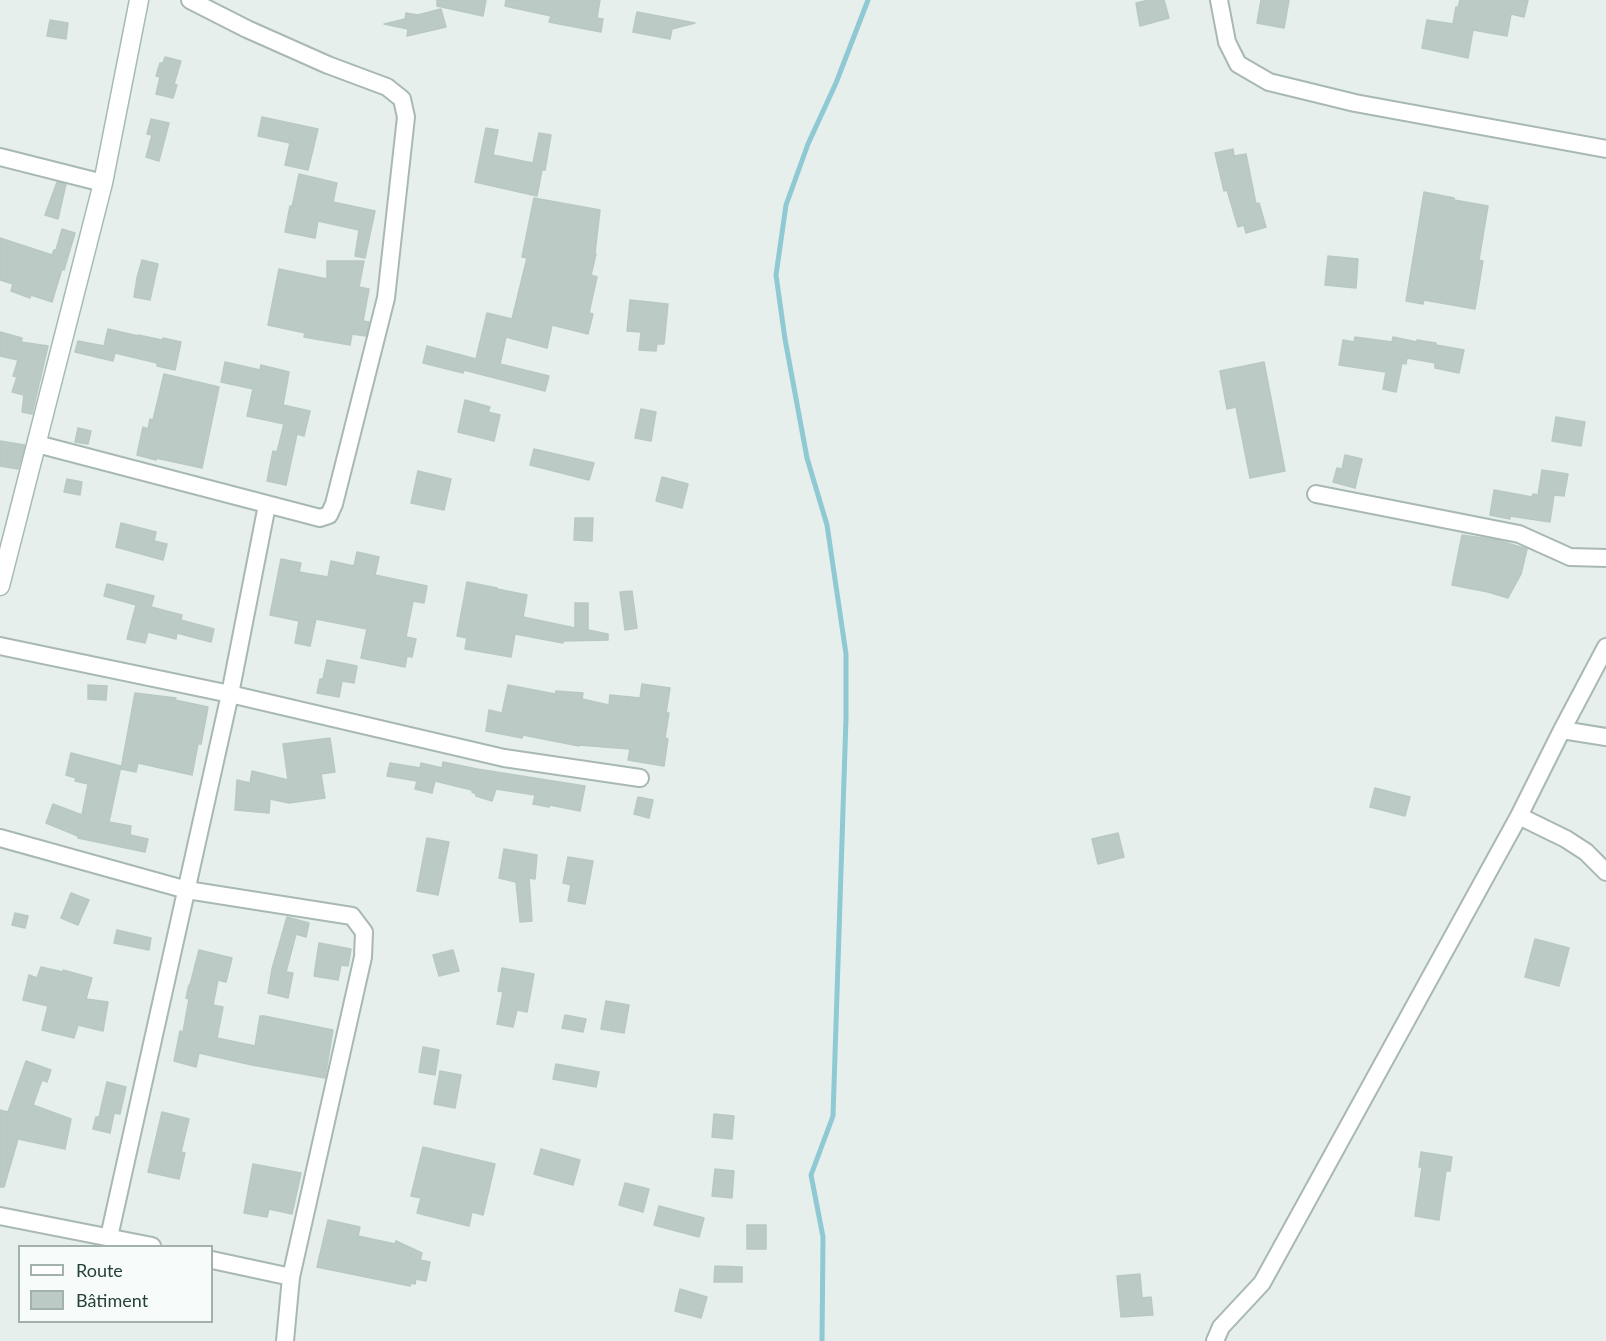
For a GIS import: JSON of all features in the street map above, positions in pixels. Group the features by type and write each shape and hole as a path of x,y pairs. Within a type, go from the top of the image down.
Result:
{"street":[{"path":"0,586 3,566 37,444 103,183 139,0"},
{"path":"37,444 320,518 329,515 334,504 386,298 406,117 402,99 387,87 247,29 190,0"},
{"path":"1219,0 1227,42 1238,64 1269,81 1355,103 1606,149"},
{"path":"0,157 103,183"},
{"path":"1316,494 1519,534 1570,557 1606,558"},
{"path":"109,1237 188,890 267,505"},
{"path":"0,646 230,694 504,758 640,778"},
{"path":"1215,1341 1221,1327 1262,1283 1520,816 1606,647"},
{"path":"1562,730 1606,737"},
{"path":"1520,816 1566,839 1586,852 1606,872"},
{"path":"0,838 188,890 352,916 364,932 363,957 291,1277 285,1341"},
{"path":"0,1216 147,1245"},
{"path":"213,1260 291,1277"}],"building":[{"path":"437,0 486,0 483,16 437,6"},
{"path":"506,0 600,0 597,18 603,19 601,32 549,22 551,16 505,6"},
{"path":"1164,0 1169,18 1140,26 1136,3"},
{"path":"1261,0 1289,0 1284,28 1257,23"},
{"path":"1460,0 1528,0 1524,17 1511,14 1507,36 1473,30 1468,58 1422,48 1427,20 1453,24 1456,7"},
{"path":"441,9 446,27 407,36 408,29 384,24 405,19 406,13 418,15"},
{"path":"637,12 695,23 672,29 670,39 633,32"},
{"path":"50,20 68,23 66,39 47,36"},
{"path":"165,57 181,61 174,84 177,85 173,98 156,94 160,77 156,76 160,63 163,63"},
{"path":"262,117 318,129 308,170 285,165 290,143 258,136"},
{"path":"151,119 169,123 159,161 146,157 152,135 147,134"},
{"path":"486,128 498,130 493,155 533,163 539,133 551,135 545,170 542,170 537,196 475,182"},
{"path":"1233,149 1234,156 1246,154 1256,204 1259,203 1266,227 1246,233 1244,225 1238,227 1227,190 1224,191 1215,153"},
{"path":"299,174 337,183 333,202 375,211 365,258 355,256 359,230 318,221 315,238 285,232"},
{"path":"57,182 66,184 58,219 45,215"},
{"path":"1424,192 1488,206 1479,260 1483,261 1475,309 1424,300 1423,304 1406,301"},
{"path":"534,198 600,210 596,254 591,275 597,277 589,313 593,314 588,334 552,325 547,348 506,337 500,364 549,376 545,391 464,370 463,373 423,363 427,346 476,359 487,313 512,319 527,258 522,257"},
{"path":"62,229 75,233 52,302 31,295 30,298 11,291 13,284 0,280 0,238 52,255 56,250"},
{"path":"1328,256 1358,259 1356,288 1325,285"},
{"path":"142,260 158,264 150,300 134,297"},
{"path":"327,261 364,261 359,287 369,289 363,321 369,322 366,336 352,334 350,345 304,337 305,333 268,325 279,269 327,279"},
{"path":"630,300 668,304 664,344 657,344 656,351 639,350 641,332 627,331"},
{"path":"108,329 181,342 175,370 157,366 157,363 115,353 113,361 75,352 78,341 104,346"},
{"path":"0,332 22,338 21,342 48,346 32,414 22,412 24,395 12,392 17,377 13,376 18,360 0,356"},
{"path":"1355,337 1392,342 1393,337 1436,343 1436,345 1464,350 1459,373 1435,368 1435,363 1407,358 1406,364 1402,363 1396,392 1383,389 1386,372 1339,365 1343,340 1354,342"},
{"path":"225,362 260,370 261,365 289,372 283,405 310,411 304,436 297,434 286,485 267,481 273,451 277,452 284,424 247,416 253,389 221,382"},
{"path":"1264,362 1285,471 1250,478 1236,407 1227,409 1220,371"},
{"path":"164,374 219,387 202,468 137,455 143,427 148,429 150,419 153,420"},
{"path":"465,400 490,407 488,412 500,415 494,441 458,432"},
{"path":"641,409 656,412 651,441 635,438"},
{"path":"1556,417 1585,422 1581,446 1552,441"},
{"path":"78,428 91,431 88,444 75,442"},
{"path":"0,441 25,445 18,469 0,466"},
{"path":"534,449 594,463 589,480 530,465"},
{"path":"1345,455 1362,459 1355,488 1333,482 1337,468 1342,469"},
{"path":"1542,470 1568,474 1564,496 1554,495 1550,522 1490,515 1494,490 1532,497 1533,494 1538,495"},
{"path":"418,471 451,479 444,510 411,503"},
{"path":"662,477 688,484 682,508 656,501"},
{"path":"67,479 82,482 80,495 64,492"},
{"path":"575,518 593,518 592,541 574,540"},
{"path":"121,523 156,532 154,541 167,544 163,560 116,547"},
{"path":"1462,535 1497,540 1527,549 1521,574 1508,598 1452,585"},
{"path":"357,552 379,557 375,575 427,586 424,603 413,601 406,637 416,639 412,657 407,656 405,667 361,658 367,629 316,619 310,646 295,643 299,621 270,615 281,559 301,563 299,572 328,577 331,561 354,566"},
{"path":"467,582 527,595 523,617 575,628 575,603 588,603 588,630 608,634 608,640 563,641 563,643 515,634 511,657 465,649 467,638 457,636"},
{"path":"107,584 154,596 151,607 182,615 181,620 214,629 211,642 177,633 176,639 148,632 145,643 127,639 136,605 104,596"},
{"path":"632,591 637,628 625,630 620,592"},
{"path":"327,660 357,666 354,683 342,681 339,697 317,693"},
{"path":"642,684 670,688 666,713 669,713 664,766 628,760 630,749 579,746 523,735 522,738 486,731 489,710 502,713 508,685 555,694 556,691 583,693 582,699 609,705 610,695 640,698"},
{"path":"88,685 107,686 106,700 88,699"},
{"path":"135,693 176,698 175,700 208,707 192,775 138,763 136,772 121,769"},
{"path":"330,738 335,772 321,774 325,798 289,803 270,799 269,813 235,810 237,780 250,783 252,771 288,780 283,744"},
{"path":"71,753 121,766 109,822 131,826 130,835 148,839 145,852 78,838 78,836 46,823 53,804 82,815 88,784 75,781 76,778 66,775"},
{"path":"443,762 585,786 580,811 533,804 535,795 496,789 492,801 476,796 472,790 435,781 432,793 415,789 417,781 387,776 390,763 420,768 421,763 442,768"},
{"path":"1375,788 1410,797 1405,816 1370,807"},
{"path":"638,797 653,800 649,818 634,814"},
{"path":"1118,833 1124,857 1098,864 1092,839"},
{"path":"427,838 449,842 438,895 417,891"},
{"path":"504,849 537,855 535,879 529,878 532,921 520,922 516,882 499,878"},
{"path":"568,857 593,861 585,904 568,901 571,885 563,883"},
{"path":"71,893 89,900 78,925 61,918"},
{"path":"15,913 28,916 25,928 12,925"},
{"path":"287,917 309,923 306,937 296,934 286,972 293,973 288,998 268,993 272,969"},
{"path":"117,930 151,938 149,950 114,943"},
{"path":"1535,939 1569,948 1559,986 1525,977"},
{"path":"319,943 351,949 348,966 341,965 338,980 314,976"},
{"path":"199,950 232,958 226,982 218,980 213,1005 223,1007 217,1038 255,1046 260,1016 333,1030 325,1078 199,1053 196,1067 174,1061 180,1031 183,1032 189,999 186,998"},
{"path":"453,950 459,971 439,976 433,955"},
{"path":"41,967 92,978 86,999 108,1002 103,1031 78,1025 74,1038 42,1030 48,1006 23,1000 29,975 37,978"},
{"path":"502,968 534,974 527,1012 517,1010 513,1027 497,1024 503,992 498,991"},
{"path":"606,1001 629,1005 624,1033 601,1029"},
{"path":"565,1015 586,1019 583,1032 562,1028"},
{"path":"423,1047 439,1050 435,1075 419,1072"},
{"path":"26,1061 51,1070 47,1082 42,1080 33,1105 71,1119 65,1149 18,1139 4,1187 0,1187 0,1110 8,1112"},
{"path":"556,1064 599,1072 596,1087 553,1079"},
{"path":"440,1071 461,1075 455,1108 434,1104"},
{"path":"107,1082 126,1087 120,1114 114,1113 110,1133 93,1129 96,1117 99,1117"},
{"path":"162,1112 189,1119 181,1152 185,1153 179,1179 148,1172"},
{"path":"714,1114 734,1116 732,1139 712,1137"},
{"path":"423,1147 495,1164 483,1215 472,1212 469,1226 417,1213 421,1198 411,1196"},
{"path":"541,1149 580,1160 573,1185 534,1174"},
{"path":"1421,1152 1452,1157 1450,1171 1446,1171 1439,1220 1415,1216 1422,1167 1419,1167"},
{"path":"253,1164 301,1173 292,1214 269,1209 267,1217 244,1213"},
{"path":"715,1169 734,1171 732,1198 712,1196"},
{"path":"625,1183 649,1189 643,1212 619,1205"},
{"path":"659,1206 704,1218 699,1237 654,1225"},
{"path":"328,1220 360,1227 358,1236 395,1244 396,1241 422,1253 420,1260 430,1262 426,1281 416,1279 415,1284 411,1283 410,1286 317,1267"},
{"path":"747,1225 766,1225 766,1249 747,1249"},
{"path":"715,1266 742,1267 742,1282 714,1282"},
{"path":"1140,1274 1142,1298 1151,1297 1153,1315 1121,1317 1117,1276"},
{"path":"680,1289 707,1297 701,1318 675,1311"}],"waterway":[{"path":"822,1341 823,1237 811,1175 833,1116 846,718 846,654 827,525 807,458 785,339 776,275 786,205 808,144 836,83 868,0"}]}
